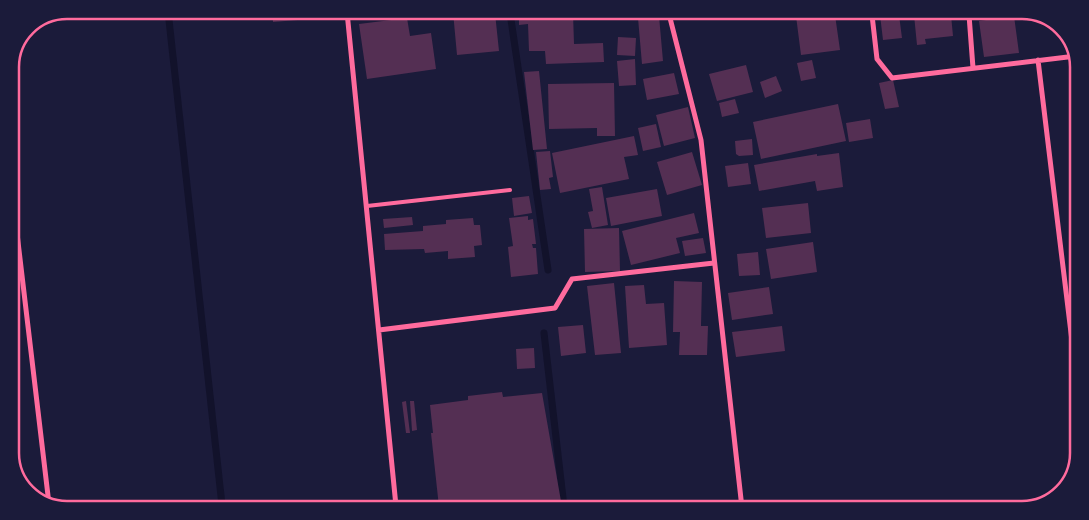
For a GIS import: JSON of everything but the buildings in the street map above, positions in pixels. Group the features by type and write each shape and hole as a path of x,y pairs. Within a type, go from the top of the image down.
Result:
{"street":[{"path":"348,19 396,501"},
{"path":"670,19 700,140 741,501"},
{"path":"872,19 876,59 892,78 1069,57"},
{"path":"969,19 973,68"},
{"path":"1038,60 1070,325"},
{"path":"19,250 48,497"},
{"path":"379,330 555,308 572,279 714,263"}],"lane":[{"path":"367,206 510,190"}],"waterway":[{"path":"169,19 222,501"},
{"path":"511,19 548,270"},
{"path":"544,333 563,501"}]}
